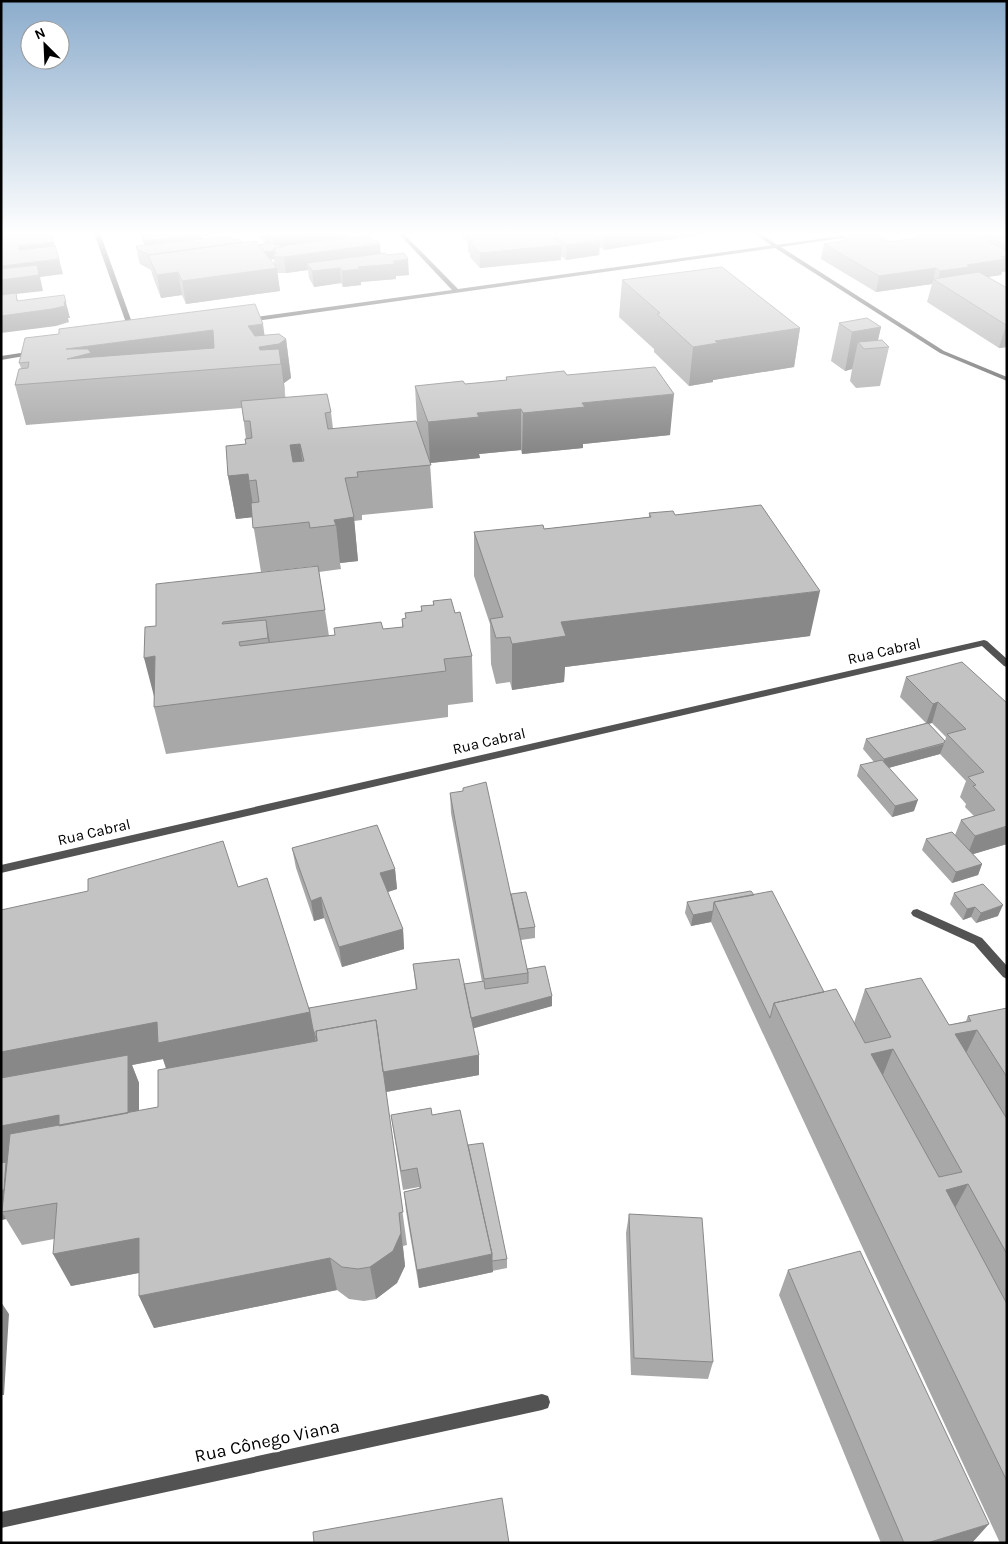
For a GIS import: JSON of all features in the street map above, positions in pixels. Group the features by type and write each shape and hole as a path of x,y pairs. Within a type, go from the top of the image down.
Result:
{"street":[{"path":"123,305 134,336 124,338"},
{"path":"240,321 355,305"},
{"path":"868,305 942,352 1007,379"},
{"path":"1,358 39,352"},
{"name":"Rua Cabral","path":"1,868 984,643 1007,664"},
{"path":"917,913 978,941 1007,974"},
{"name":"Rua Cônego Viana","path":"1,1520 542,1402"}],"building":[{"path":"1,305 65,306 52,309 1,316"},
{"path":"255,305 263,324 248,326 255,336 279,334 286,339 279,344 259,347 260,350 279,349 281,364 15,385 19,369 28,368 29,362 19,363 25,338 59,334 59,329","holes":["213,330 214,348 67,359 91,353 88,349 66,349"]},
{"path":"651,305 771,305 800,328 715,341 718,343 693,347 657,314 660,313"},
{"path":"974,305 1007,305 1006,325"},
{"path":"867,318 881,327 852,332 839,323"},
{"path":"882,340 889,347 864,349 858,342"},
{"path":"655,367 674,394 582,403 585,407 523,413 521,409 477,413 479,417 428,422 415,386 463,381 465,384 507,380 506,377 564,371 567,375"},
{"path":"327,394 331,412 325,413 328,429 416,421 431,465 357,472 358,477 345,478 354,517 334,520 336,525 310,528 309,522 253,528 251,503 259,502 256,480 249,481 248,474 228,476 226,446 246,444 245,439 252,438 250,421 244,421 241,401","holes":["300,444 304,461 293,462 290,445"]},
{"path":"761,505 820,591 561,622 566,636 512,644 510,637 496,638 490,619 503,617 474,532 543,525 544,529 651,517 649,513 673,511 675,515"},
{"path":"318,566 325,610 223,622 222,624 266,620 268,638 239,642 240,646 335,635 334,628 381,622 383,629 403,627 402,619 406,618 405,613 422,611 421,606 434,605 433,601 451,599 455,613 460,612 472,656 444,659 446,671 154,707 155,656 144,658 145,627 156,626 156,584"},
{"path":"962,662 1007,703 1007,826 975,836 961,820 995,810 973,786 976,785 968,777 984,772 947,734 966,729 938,702 933,704 906,677"},
{"path":"928,723 945,741 944,743 884,759 866,739"},
{"path":"882,760 918,800 895,806 860,765"},
{"path":"486,782 528,973 484,979 450,793 463,791 463,788"},
{"path":"377,825 395,869 380,873 403,929 339,947 321,897 311,901 292,848"},
{"path":"952,832 982,864 956,872 926,839"},
{"path":"223,841 238,887 267,878 310,1012 158,1043 157,1022 1,1052 1,910 88,891 88,879"},
{"path":"983,884 1003,905 981,913 975,907 967,909 954,893"},
{"path":"751,891 754,895 714,902 713,911 693,915 687,902"},
{"path":"772,891 824,992 774,1003 770,1018 714,902"},
{"path":"526,892 535,927 519,929 511,894"},
{"path":"459,959 479,1055 383,1072 376,1020 316,1031 317,1041 309,1008 417,989 413,964"},
{"path":"545,966 552,996 471,1018 464,984 484,981 485,989 528,983 527,969"},
{"path":"921,978 949,1025 971,1021 968,1016 1007,1008 1007,1077 977,1030 955,1034 1007,1119 1007,1254 968,1184 946,1190 1007,1304 1007,1481 774,1003 836,989 865,1043 891,1037 865,989","holes":["893,1049 962,1172 939,1177 871,1054"]},
{"path":"376,1020 403,1212 399,1213 401,1233 393,1251 370,1267 358,1269 342,1267 330,1258 139,1296 139,1238 53,1254 57,1203 2,1212 10,1134 158,1107 158,1070 317,1041 316,1031"},
{"path":"128,1055 128,1113 59,1126 59,1115 1,1126 1,1078"},
{"path":"431,1108 432,1115 460,1110 492,1254 417,1270 404,1192 421,1188 417,1168 401,1171 391,1115"},
{"path":"483,1143 507,1259 492,1261 468,1145"},
{"path":"6,1162 4,1190 1,1190 1,1163"},
{"path":"629,1214 702,1218 713,1362 634,1358"},
{"path":"860,1251 989,1524 927,1543 904,1543 788,1270"},
{"path":"502,1498 509,1543 314,1543 313,1532"}]}
